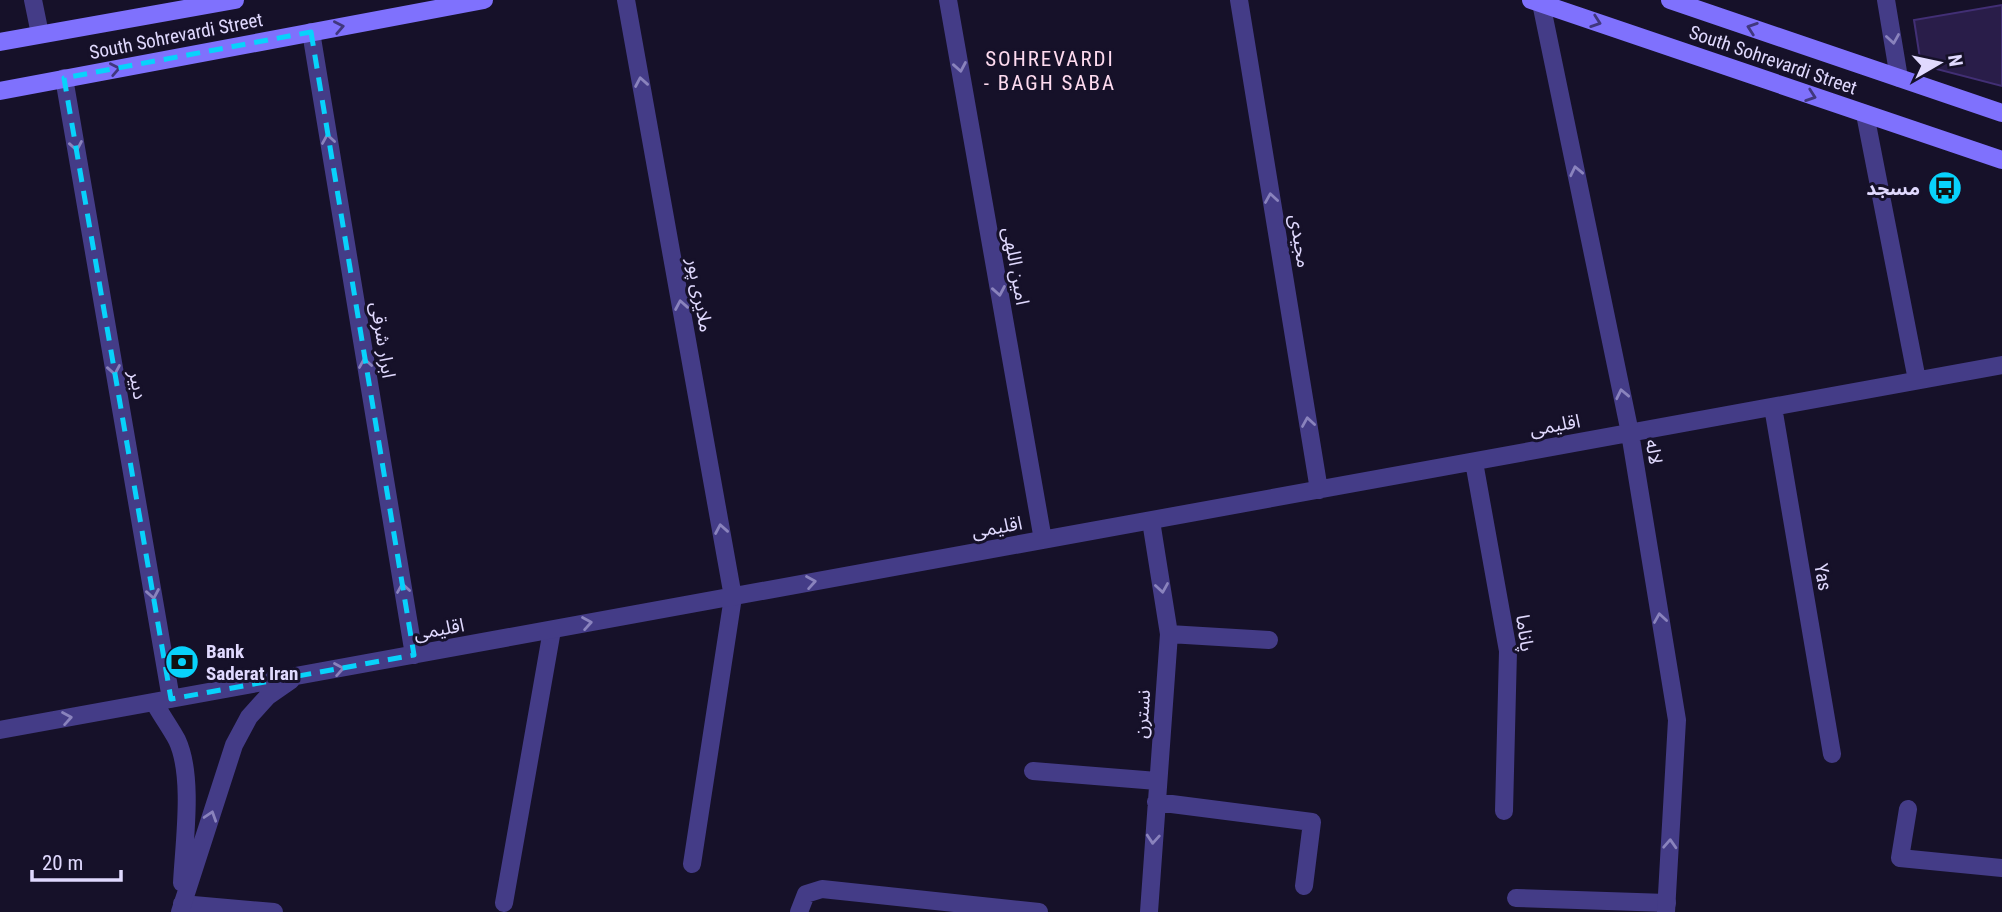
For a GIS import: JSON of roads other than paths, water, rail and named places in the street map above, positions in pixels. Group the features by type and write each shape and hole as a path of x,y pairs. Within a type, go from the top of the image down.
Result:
{"main road":[{"name":"South Sohrevardi Street","path":"0,42 235,0"},
{"name":"South Sohrevardi Street","path":"0,90 484,0"},
{"name":"South Sohrevardi Street","path":"1670,0 2002,113"},
{"name":"South Sohrevardi Street","path":"1536,2 2002,160"}],"street":[{"path":"33,0 40,34"},
{"name":"ملایری پور","path":"626,0 733,597 692,864"},
{"name":"امین اللهی","path":"948,0 1042,540"},
{"name":"مجیدی","path":"1239,0 1319,490"},
{"path":"1886,0 1899,78"},
{"name":"لاله","path":"1536,2 1630,433 1677,720 1666,908"},
{"name":"ابرار شرقی","path":"311,32 414,655"},
{"name":"دبیر","path":"64,78 162,701"},
{"path":"1865,114 1916,380"},
{"name":"اقلیمی","path":"0,730 2002,365"},
{"name":"Yas","path":"1773,407 1832,754"},
{"name":"پاناما","path":"1474,461 1508,651 1504,811"},
{"name":"نسترن","path":"1149,912 1169,634 1151,520"},
{"path":"504,903 552,630"},
{"path":"1169,634 1269,640"},
{"path":"181,908 234,745 249,717 268,696 297,676"},
{"path":"162,701 185,767 181,908"},
{"path":"1033,771 1157,781"},
{"path":"1156,802 1312,822 1304,886"},
{"path":"1908,809 1900,858 2002,868"},
{"path":"799,912 806,894 822,889 988,910 1039,912"},
{"path":"1516,898 1666,908"},
{"path":"181,908 274,912"}],"place":[{"name":"مسجد","path":"1945,188"},
{"name":"Bank Saderat Iran","path":"182,662"}],"district":[{"name":"SOHREVARDI - BAGH SABA","path":"1050,71"}]}
